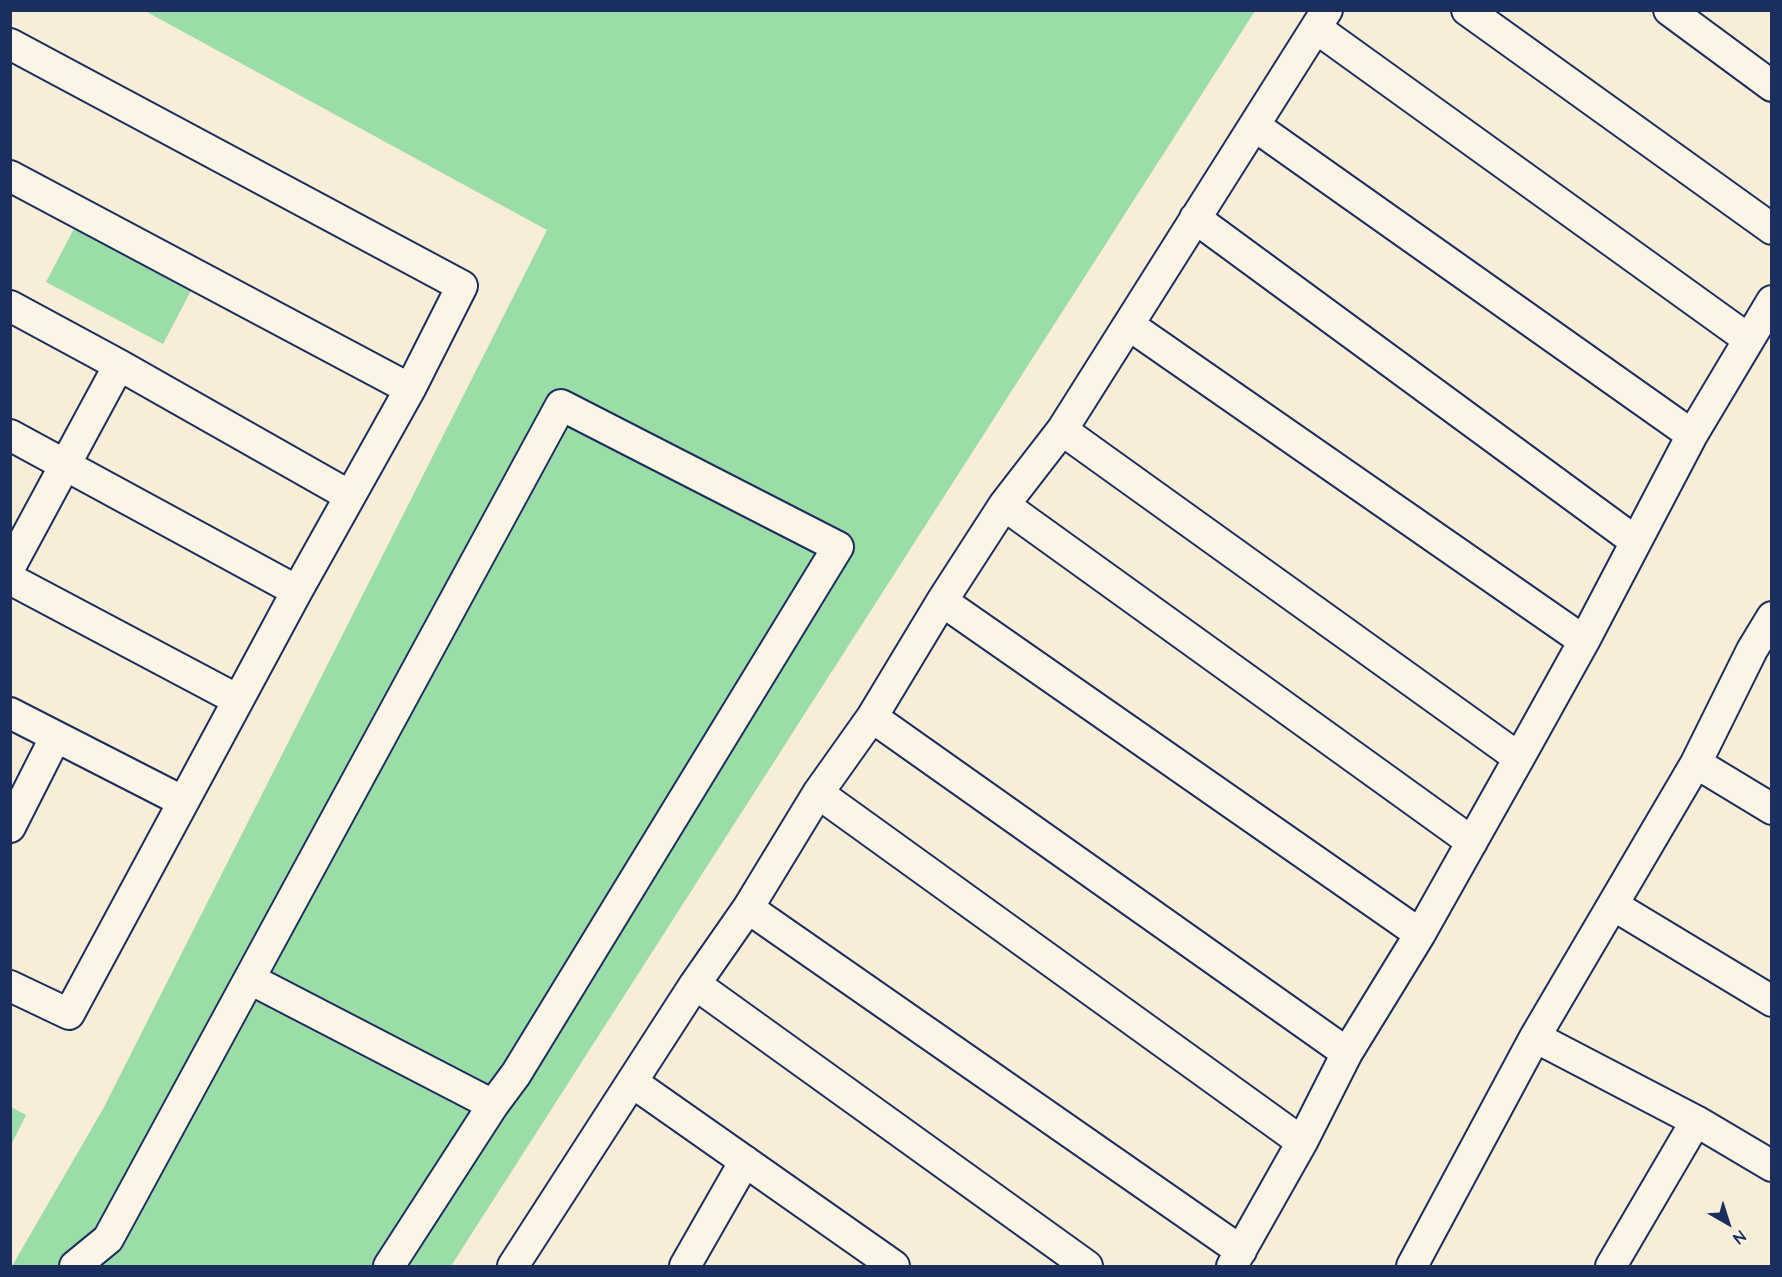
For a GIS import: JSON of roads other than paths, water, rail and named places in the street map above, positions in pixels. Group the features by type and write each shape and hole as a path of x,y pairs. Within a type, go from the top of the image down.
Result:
{"street":[{"path":"1467,10 1772,229"},
{"path":"1669,10 1772,86"},
{"path":"513,1266 695,984 748,908 818,794 872,717 942,601 1004,505 1062,430 1322,20 1748,339"},
{"path":"10,44 462,286 410,389 182,801 69,1014 10,986"},
{"path":"1255,126 1692,435"},
{"path":"10,176 410,389"},
{"path":"1195,218 1635,541"},
{"path":"748,908 1236,1259 1302,1142 1347,1053 1420,934 1584,641 1692,435 1772,301"},
{"path":"10,306 350,496"},
{"path":"1129,325 1584,641"},
{"path":"10,567 119,365"},
{"path":"75,1266 108,1239 561,405 838,547 516,1074 493,1105 389,1266"},
{"path":"1062,430 1519,758"},
{"path":"10,435 297,591"},
{"path":"1004,505 1472,842"},
{"path":"10,579 238,700"},
{"path":"942,601 1420,934"},
{"path":"1412,1266 1535,1037 1762,655 1772,617"},
{"path":"10,713 182,801"},
{"path":"872,717 1347,1053"},
{"path":"10,828 55,738"},
{"path":"1696,763 1772,809"},
{"path":"818,794 1302,1142"},
{"path":"1613,905 1772,1001"},
{"path":"250,979 493,1105"},
{"path":"695,984 1087,1266"},
{"path":"1535,1037 1696,1121 1772,1166"},
{"path":"632,1082 894,1266"},
{"path":"1611,1266 1696,1121"},
{"path":"685,1266 745,1161"}]}
